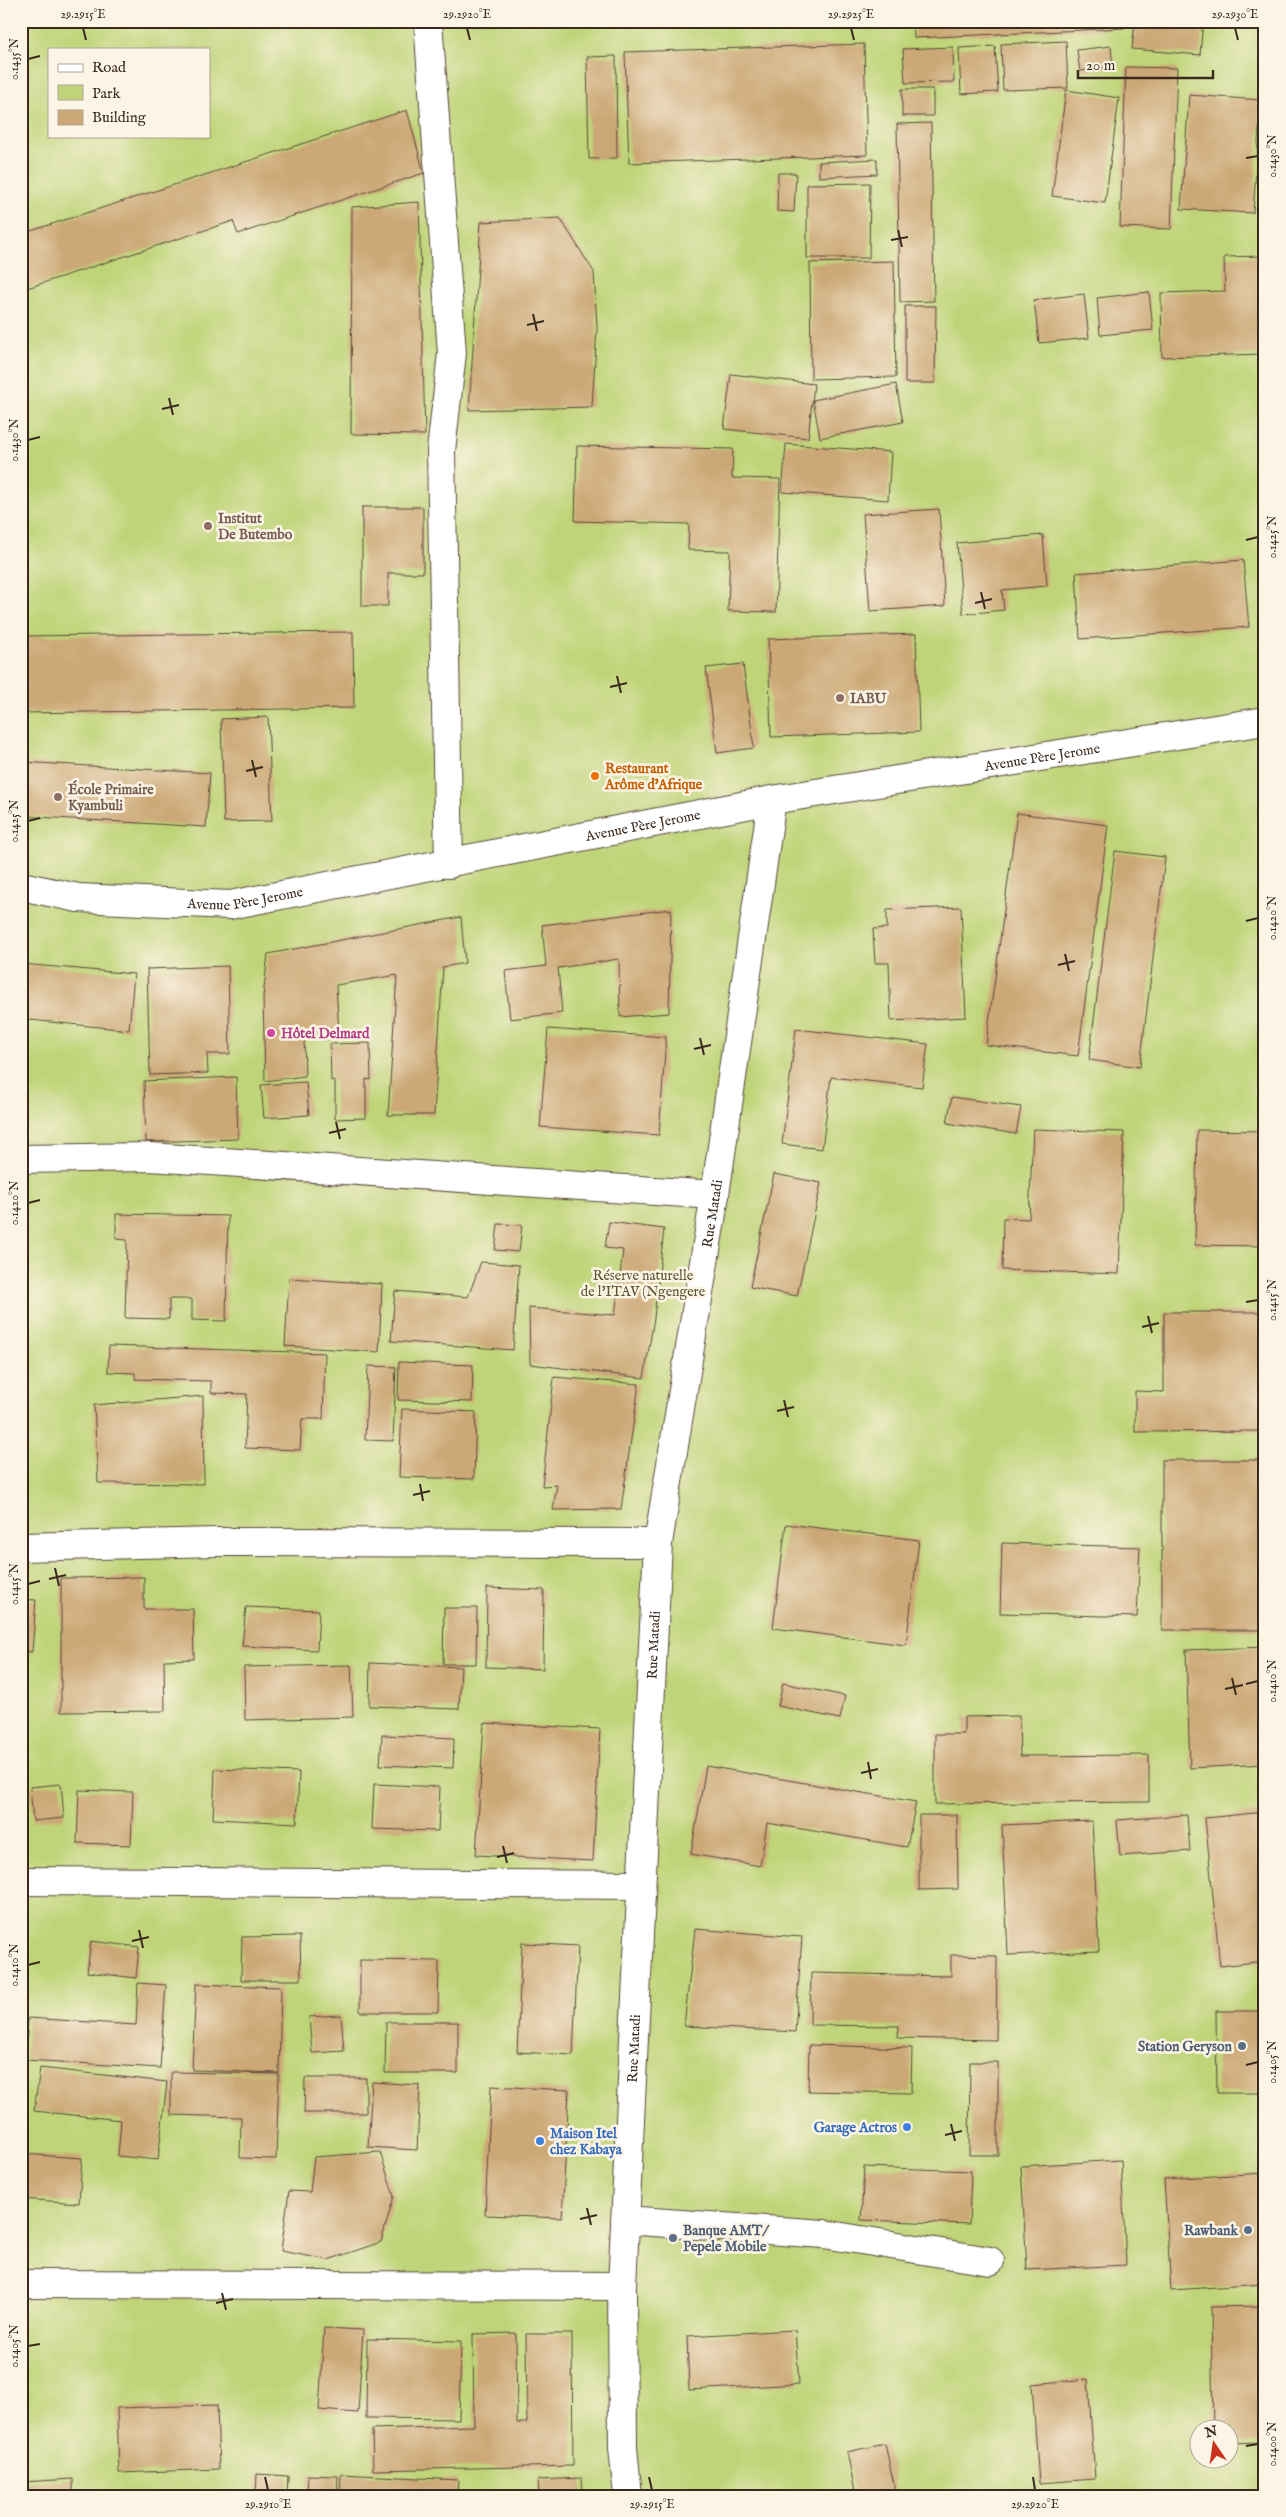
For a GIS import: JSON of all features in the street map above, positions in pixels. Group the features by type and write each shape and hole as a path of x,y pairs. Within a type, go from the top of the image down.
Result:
{"street":[{"path":"428,21 452,353 441,451 449,864"},
{"name":"Avenue Père Jerome","path":"21,886 78,898 230,905 772,800 1265,722"},
{"name":"Rue Matadi","path":"628,2496 624,2448 622,2286 658,1543 715,1195 772,800"},
{"path":"21,1159 150,1158 715,1195"},
{"path":"21,1547 217,1542 658,1543"},
{"path":"21,1881 641,1885"},
{"path":"625,2220 824,2234 990,2261"},
{"path":"21,2284 622,2286"}],"green space":[{"name":"Réserve naturelle de l'ITAV (Ngengere","path":"21,21 1265,21 1265,2496 21,2496"}],"building":[{"path":"913,21 1124,21 1124,28 914,38"},
{"path":"1135,21 1203,21 1200,55 1132,49"},
{"path":"1066,41 1068,88 1003,90 1001,44"},
{"path":"864,44 867,155 629,163 625,52"},
{"path":"995,46 998,92 961,94 959,48"},
{"path":"1111,46 1113,67 1080,71 1077,50"},
{"path":"953,47 954,82 905,83 903,49"},
{"path":"616,56 617,158 589,159 587,57"},
{"path":"1126,67 1177,68 1171,229 1120,227"},
{"path":"902,89 933,89 933,116 902,116"},
{"path":"1066,90 1119,98 1105,203 1052,196"},
{"path":"1189,95 1261,100 1253,213 1181,209"},
{"path":"407,110 424,173 238,234 233,221 21,290 21,234"},
{"path":"931,123 934,301 900,302 897,124"},
{"path":"877,159 877,174 819,177 819,162"},
{"path":"778,173 796,173 794,212 777,211"},
{"path":"870,183 869,258 807,258 807,184"},
{"path":"419,202 425,435 351,434 352,207"},
{"path":"560,218 594,272 597,328 592,407 469,410 481,222"},
{"path":"1265,256 1265,354 1162,357 1161,293 1225,291 1224,257"},
{"path":"894,261 896,377 811,379 810,263"},
{"path":"1149,292 1153,330 1100,335 1097,298"},
{"path":"1084,294 1089,338 1039,343 1034,300"},
{"path":"905,306 936,306 935,383 905,383"},
{"path":"731,374 814,384 808,438 724,429"},
{"path":"896,384 903,422 820,438 813,400"},
{"path":"786,444 891,452 888,500 782,492"},
{"path":"577,446 733,449 732,478 780,479 776,612 728,611 730,551 688,550 689,524 575,521"},
{"path":"362,507 423,507 423,573 388,573 388,606 362,606"},
{"path":"939,509 945,606 870,611 863,514"},
{"path":"1043,535 1047,586 1002,590 1004,610 963,614 957,543"},
{"path":"1243,560 1249,627 1080,639 1076,573"},
{"path":"353,632 354,708 21,713 21,636"},
{"path":"916,634 919,732 771,737 768,639"},
{"path":"743,664 754,748 717,753 706,668"},
{"path":"268,717 272,821 224,822 221,719"},
{"path":"21,762 210,773 206,827 21,816"},
{"path":"1017,813 1108,825 1078,1056 986,1045"},
{"path":"1115,851 1165,857 1140,1067 1089,1060"},
{"path":"961,907 966,1017 891,1021 889,963 875,963 873,929 887,928 887,910"},
{"path":"671,909 669,1013 620,1017 619,959 558,968 562,1013 510,1019 505,971 546,966 542,925"},
{"path":"461,917 465,963 443,967 434,1115 388,1115 397,975 336,985 339,1033 304,1038 305,1076 265,1081 263,997 268,954"},
{"path":"22,964 134,974 129,1030 21,1019"},
{"path":"228,966 230,1054 207,1054 208,1073 150,1075 147,969"},
{"path":"548,1029 666,1037 659,1135 540,1127"},
{"path":"796,1029 928,1044 922,1087 831,1077 822,1149 782,1144"},
{"path":"370,1043 371,1080 366,1079 366,1118 335,1119 335,1080 331,1081 330,1044"},
{"path":"236,1077 238,1139 146,1142 144,1081"},
{"path":"306,1082 309,1115 264,1118 261,1085"},
{"path":"952,1097 1021,1107 1016,1134 947,1123"},
{"path":"1033,1129 1124,1132 1119,1274 1002,1270 1003,1218 1029,1219"},
{"path":"1197,1130 1265,1131 1265,1246 1195,1245"},
{"path":"774,1174 821,1183 797,1296 750,1287"},
{"path":"116,1214 228,1216 226,1321 192,1320 192,1299 169,1299 169,1319 125,1318 127,1240 116,1239"},
{"path":"609,1222 664,1229 654,1318 644,1378 530,1364 529,1308 615,1315 623,1250 605,1248"},
{"path":"498,1224 522,1225 519,1252 495,1250"},
{"path":"481,1262 519,1265 513,1350 391,1341 395,1291 468,1297"},
{"path":"289,1278 382,1284 379,1352 285,1346"},
{"path":"1164,1312 1265,1312 1265,1431 1135,1432 1135,1391 1164,1392"},
{"path":"109,1346 325,1353 323,1419 302,1419 300,1450 245,1448 247,1394 211,1393 211,1381 135,1379 135,1373 108,1372"},
{"path":"399,1362 473,1365 472,1402 398,1400"},
{"path":"368,1366 396,1367 393,1441 365,1440"},
{"path":"554,1377 639,1384 621,1509 553,1510 557,1485 542,1486"},
{"path":"203,1396 204,1484 98,1483 94,1405"},
{"path":"402,1409 476,1412 474,1479 399,1477"},
{"path":"1162,1460 1265,1460 1265,1630 1162,1630"},
{"path":"786,1524 919,1540 906,1645 773,1628"},
{"path":"1002,1543 1140,1547 1137,1617 1000,1613"},
{"path":"144,1577 144,1609 193,1609 194,1659 164,1660 165,1711 61,1712 61,1578"},
{"path":"487,1588 544,1590 543,1669 486,1667"},
{"path":"21,1599 36,1600 32,1652 21,1651"},
{"path":"246,1607 319,1610 317,1650 242,1646"},
{"path":"444,1608 477,1608 476,1664 443,1664"},
{"path":"1265,1647 1265,1764 1190,1768 1186,1650"},
{"path":"370,1663 461,1667 459,1709 369,1706"},
{"path":"351,1665 353,1717 245,1720 244,1667"},
{"path":"783,1683 845,1696 840,1719 778,1706"},
{"path":"1019,1716 1020,1756 1149,1755 1149,1802 935,1804 935,1734 964,1734 964,1717"},
{"path":"484,1723 600,1729 593,1861 476,1855"},
{"path":"382,1735 454,1738 453,1768 380,1765"},
{"path":"706,1766 916,1802 907,1847 767,1823 760,1866 691,1854"},
{"path":"215,1769 299,1772 297,1823 213,1819"},
{"path":"61,1784 64,1818 33,1821 30,1787"},
{"path":"374,1784 440,1787 438,1831 372,1829"},
{"path":"79,1790 133,1792 131,1845 77,1843"},
{"path":"1265,1812 1265,1961 1220,1966 1205,1818"},
{"path":"919,1815 957,1815 958,1889 919,1890"},
{"path":"1187,1815 1190,1851 1120,1856 1117,1820"},
{"path":"1092,1821 1099,1951 1008,1955 1002,1825"},
{"path":"695,1929 802,1937 795,2032 684,2026"},
{"path":"300,1936 301,1980 241,1980 242,1937"},
{"path":"91,1941 139,1947 136,1978 87,1972"},
{"path":"522,1943 578,1946 573,2055 517,2052"},
{"path":"951,1955 997,1956 996,2040 898,2038 899,2026 810,2025 811,1973 951,1976"},
{"path":"360,1960 439,1961 438,2012 360,2012"},
{"path":"138,1983 166,1985 160,2068 25,2060 28,2018 136,2025"},
{"path":"196,1984 281,1987 279,2073 192,2070"},
{"path":"1216,2011 1265,2011 1265,2093 1217,2093"},
{"path":"341,2015 344,2051 312,2053 309,2017"},
{"path":"386,2022 458,2022 458,2073 385,2073"},
{"path":"809,2045 912,2048 911,2093 808,2091"},
{"path":"970,2062 998,2062 998,2155 969,2155"},
{"path":"40,2068 167,2082 158,2160 118,2156 121,2120 34,2111"},
{"path":"171,2072 279,2074 276,2159 240,2158 241,2117 171,2115"},
{"path":"305,2078 366,2078 366,2113 304,2113"},
{"path":"372,2082 420,2085 417,2150 368,2147"},
{"path":"491,2086 569,2090 562,2218 485,2215"},
{"path":"380,2152 394,2196 381,2242 328,2260 281,2251 289,2191 310,2192 314,2157"},
{"path":"21,2154 82,2158 79,2203 21,2199"},
{"path":"1121,2160 1126,2265 1027,2270 1021,2166"},
{"path":"864,2167 971,2171 969,2224 861,2220"},
{"path":"1265,2173 1265,2284 1171,2290 1164,2179"},
{"path":"1265,2306 1265,2442 1238,2443 1238,2420 1213,2420 1211,2307"},
{"path":"324,2328 363,2330 358,2413 319,2410"},
{"path":"795,2330 799,2384 689,2390 687,2336"},
{"path":"516,2333 517,2423 527,2423 526,2334 572,2334 573,2466 373,2470 372,2429 474,2426 473,2334"},
{"path":"367,2339 461,2341 459,2419 366,2418"},
{"path":"1088,2379 1095,2479 1039,2483 1032,2384"},
{"path":"217,2405 219,2469 119,2473 117,2408"},
{"path":"885,2444 895,2489 867,2496 856,2496 847,2452"},
{"path":"257,2474 288,2476 287,2496 256,2496"},
{"path":"341,2474 458,2480 457,2496 340,2496"},
{"path":"308,2475 338,2476 337,2496 307,2496"},
{"path":"582,2478 583,2496 539,2496 538,2480"},
{"path":"73,2479 73,2496 21,2496 21,2482"}],"place":[{"name":"Institut De Butembo","path":"208,526"},
{"name":"IABU","path":"840,698"},
{"name":"Restaurant Arôme d'Afrique","path":"595,776"},
{"name":"École Primaire Kyambuli","path":"58,797"},
{"name":"Hôtel Delmard","path":"271,1033"},
{"name":"Station Geryson","path":"1242,2046"},
{"name":"Garage Actros","path":"907,2127"},
{"name":"Maison Itel chez Kabaya","path":"540,2141"},
{"name":"Rawbank","path":"1248,2230"},
{"name":"Banque AMT/ Pepele Mobile","path":"673,2238"}]}
